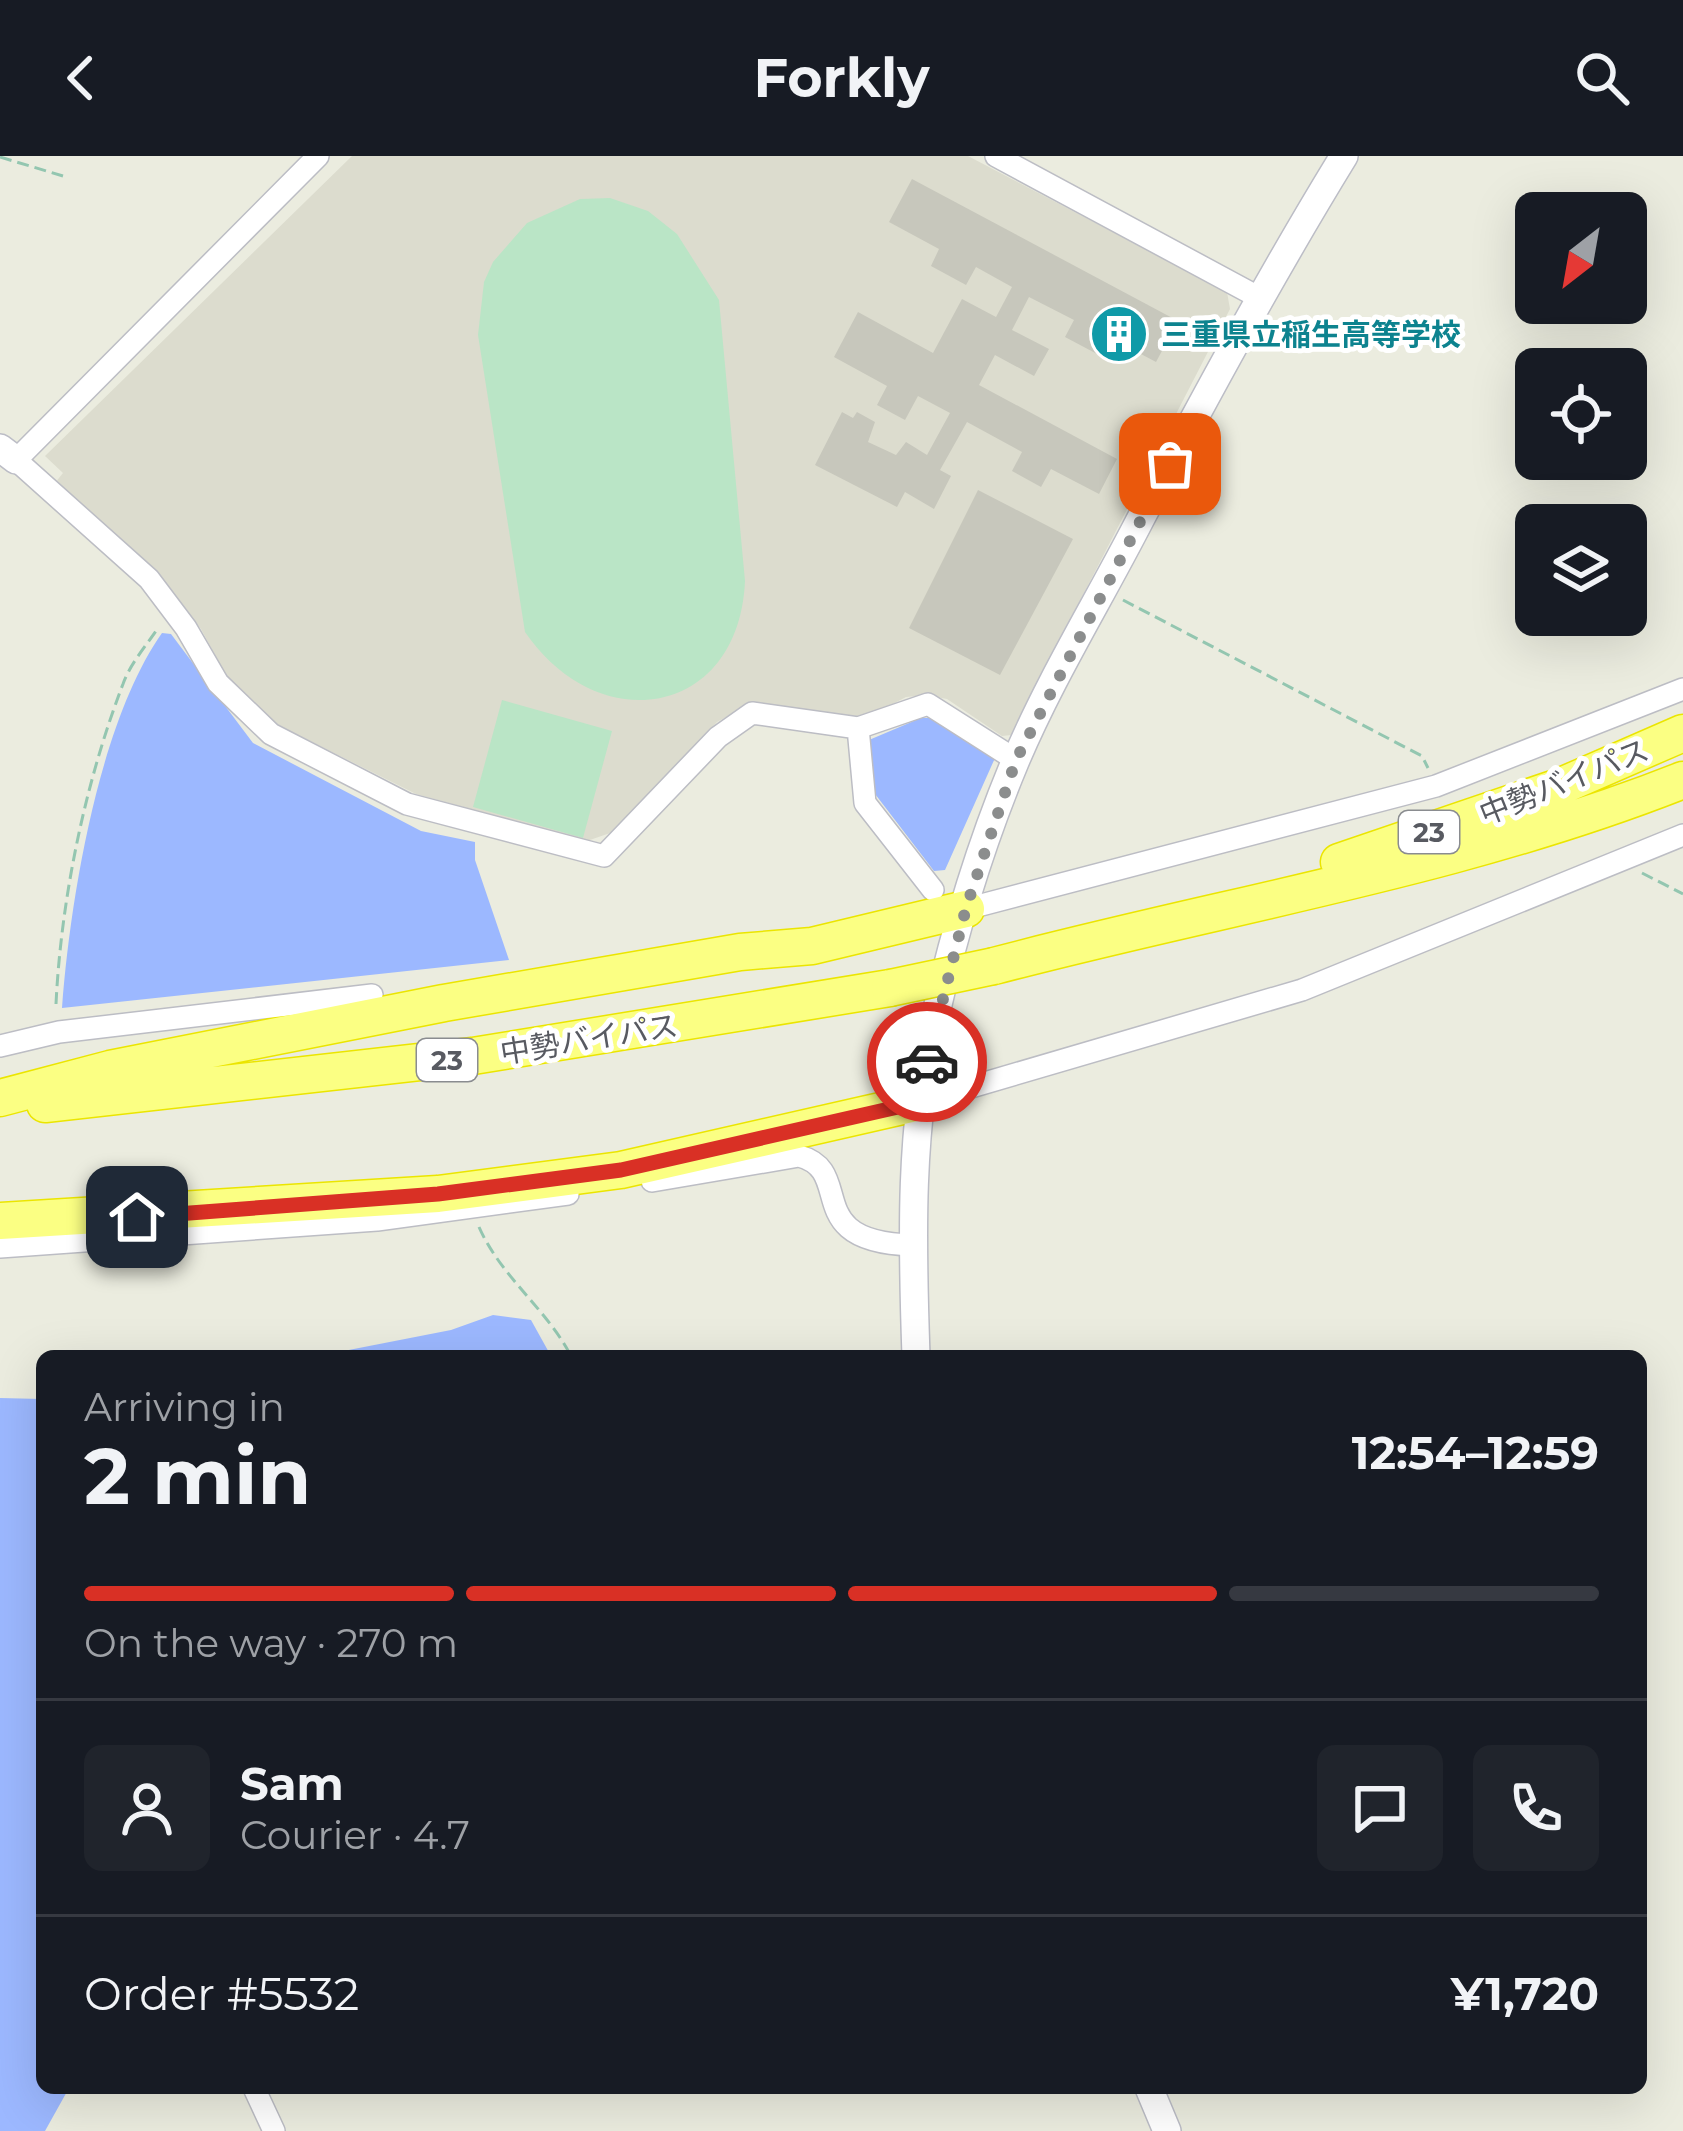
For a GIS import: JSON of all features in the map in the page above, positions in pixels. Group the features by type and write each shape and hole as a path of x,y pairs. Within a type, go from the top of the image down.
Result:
{"highway":[{"name":"中勢バイパス","path":"1170,919 1475,818 1683,733"},
{"name":"中勢バイパス","path":"0,1108 473,1056 890,988 1434,861 1593,816 1683,780"},
{"path":"0,1098 110,1069 444,1003 740,952 812,946 966,908"},
{"path":"0,1221 438,1194 621,1170 920,1102"}],"street":[{"path":"318,156 8,454 148,579 172,606 218,683 271,734 407,804 604,856 737,719 752,713 858,728 928,704 1016,760"},
{"path":"996,156 1258,297"},
{"path":"916,1350 912,1245 920,1102 935,1013 1016,760 1258,297 1344,156"},
{"path":"966,908 1436,786 1683,689"},
{"path":"858,728 866,803 933,890"},
{"path":"920,1102 1302,990 1683,835"},
{"path":"0,1046 59,1032 372,995"},
{"path":"0,1247 472,1210 784,1154 808,1158 818,1168 828,1181 833,1213 855,1236 912,1245"},
{"path":"257,2094 274,2131"},
{"path":"1151,2094 1167,2131"}],"path":[{"path":"0,157 63,176"},
{"path":"1104,590 1422,756 1436,786"},
{"path":"56,1004 59,932 124,680 172,606"},
{"path":"1622,863 1683,894"},
{"path":"472,1210 497,1262 552,1320 568,1350"}],"shaded area":[{"path":"352,156 968,156 1227,292 1230,309 1011,735 1002,736 947,699 926,695 906,697 866,718 749,704 717,722 613,832 587,841 416,794 272,722 227,677 201,629 159,576 55,483 63,473 45,456"}],"green space":[{"path":"610,198 648,211 677,234 719,300 745,581 737,627 718,662 692,685 660,698 626,699 590,689 555,666 525,632 478,335 484,282 493,262 527,223 580,199"},
{"path":"502,700 612,731 583,838 473,807"}],"water":[{"path":"162,633 171,634 253,743 421,831 475,842 475,860 509,960 62,1008 72,916 91,813 121,714"},
{"path":"921,718 937,718 995,758 945,870 934,871 872,790 869,740"},
{"path":"493,1315 531,1320 548,1350 349,1350 451,1330"},
{"path":"0,1398 36,1399 36,2094 66,2094 45,2131 0,2131"}],"building":[{"name":"三重県立稲生高等学校","path":"912,179 1178,321 1156,362 1109,337 1099,355 1065,337 1074,320 1029,297 1012,330 1049,349 1034,376 995,355 979,385 1117,459 1099,494 1051,469 1041,487 1012,471 1022,452 967,422 940,470 951,476 934,509 905,492 897,507 815,465 842,412 853,418 857,412 875,422 868,442 896,455 906,442 927,455 950,413 918,396 905,420 877,405 887,386 834,357 858,312 933,353 962,299 996,317 1012,287 976,267 966,285 931,266 939,249 889,222"},
{"path":"978,490 1073,539 1000,675 909,628"}],"way so far":[{"path":"927,1062 935,1013 988,835 1016,760 1170,464"}],"place":[{"name":"三重県立稲生高等学校","path":"1119,334"}],"route":[{"path":"137,1217 438,1194 621,1170 920,1102 927,1062"}]}
